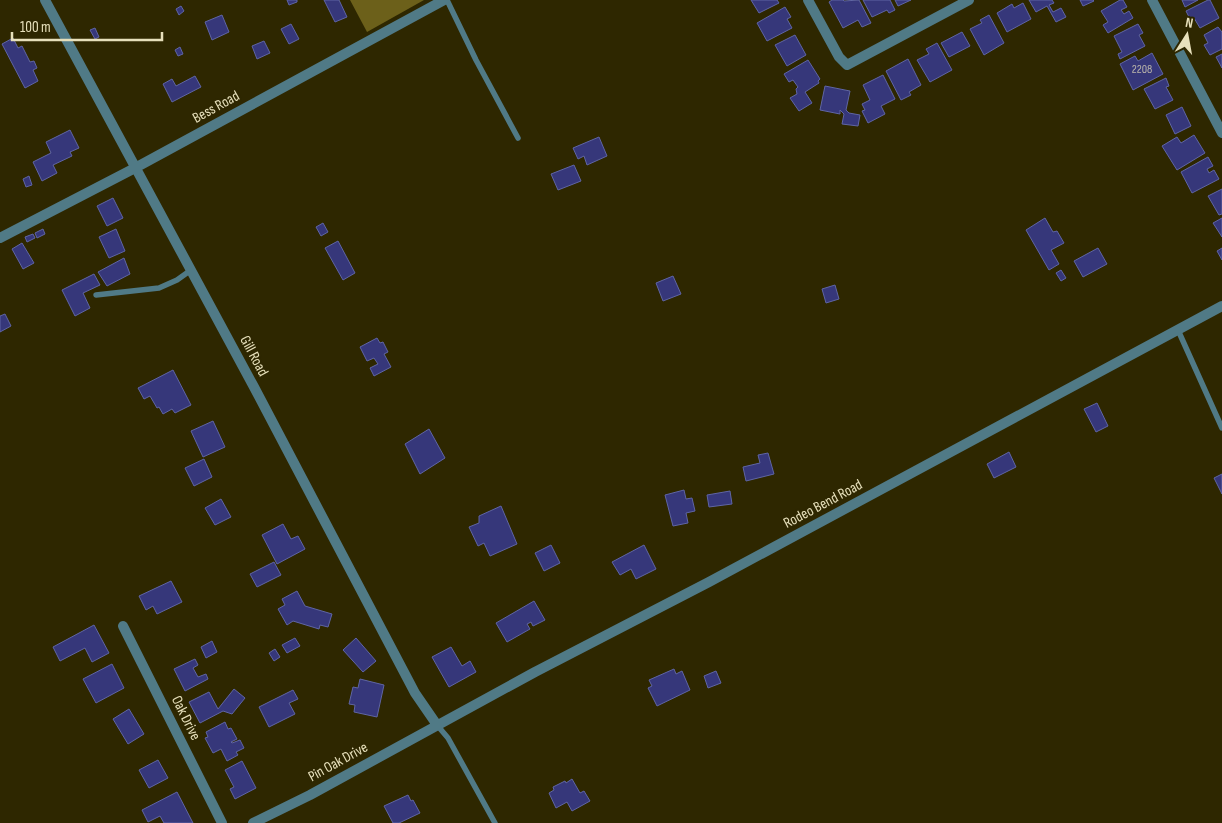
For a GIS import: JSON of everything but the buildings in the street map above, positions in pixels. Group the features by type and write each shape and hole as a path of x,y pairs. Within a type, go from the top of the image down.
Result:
{"street":[{"name":"Gill Road","path":"45,0 191,270 415,693 437,725"},
{"name":"Bess Road","path":"0,238 135,168 446,0"},
{"path":"808,0 838,57 847,65 969,0"},
{"path":"1152,0 1222,132"},
{"name":"Rodeo Bend Road","path":"437,725 535,672 716,579 1222,306"},
{"name":"Oak Drive","path":"124,626 222,823"},
{"name":"Pin Oak Drive","path":"253,823 310,795 437,725"}],"lane":[{"path":"446,0 518,138"},
{"path":"96,295 159,288 177,280 191,270"},
{"path":"1178,330 1222,428"},
{"path":"437,725 448,738 495,823"}],"shaded area":[{"path":"350,0 424,0 367,32"}]}
